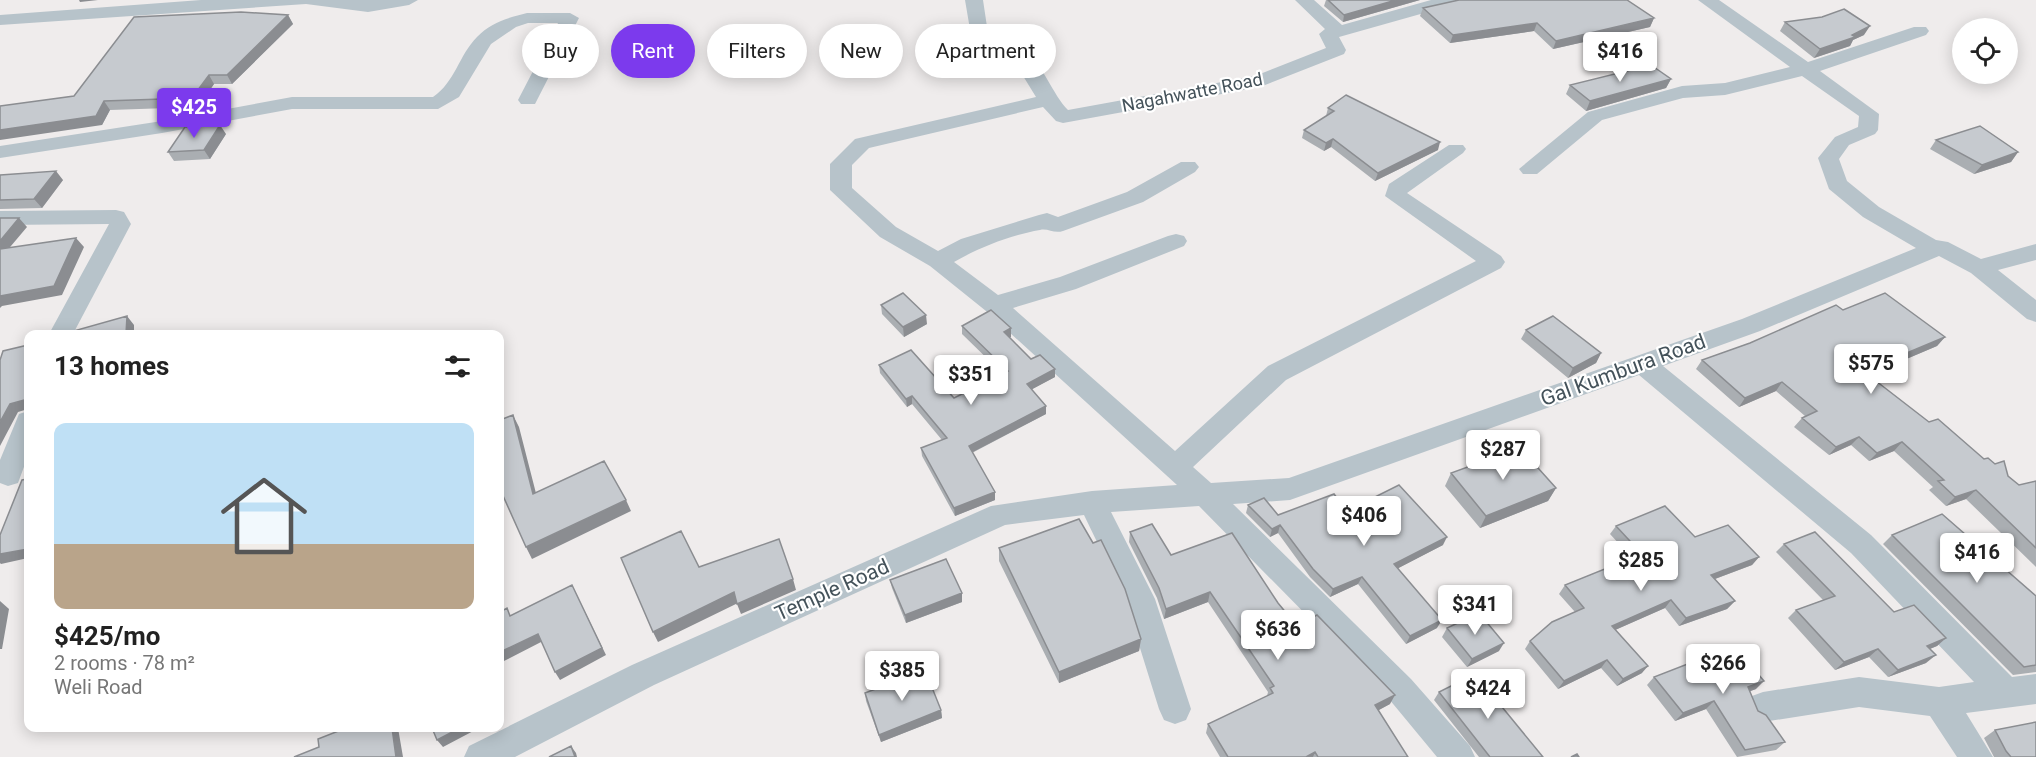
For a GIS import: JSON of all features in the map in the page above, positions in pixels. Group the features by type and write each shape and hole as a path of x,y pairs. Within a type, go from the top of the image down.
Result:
{"street":[{"path":"0,20 207,4 301,0"},
{"path":"311,0 357,7 409,0"},
{"path":"974,0 980,43 1019,54 1044,90 1047,100 862,143 841,164 841,190 888,232 938,261 994,305 1203,492 1400,689 1458,757"},
{"path":"1304,0 1339,32 1450,0"},
{"path":"1707,0 1869,114 1868,130 1842,141 1828,158 1837,184 1871,212 1932,248 1940,247 1979,267 2036,313"},
{"path":"2,157 292,103 438,103 452,93 484,40 510,23 527,18 570,18 528,100"},
{"path":"1530,169 1595,116 1682,92 1725,89 1807,69 1920,31"},
{"name":"Nagahwatte Road","path":"1047,100 1063,117 1260,81 1337,50 1328,34 1339,32"},
{"path":"1175,468 1231,412 1277,373 1493,262 1396,196 1396,189 1456,149"},
{"path":"938,261 969,244 1047,220 1055,226 1135,197 1188,167"},
{"path":"0,218 116,218 120,224 63,330"},
{"path":"994,305 1068,283 1176,241"},
{"name":"Gal Kumbura Road","path":"1203,492 1290,489 1751,325 1932,248"},
{"path":"1979,267 2036,252"},
{"path":"1642,363 1861,544 2022,691"},
{"path":"8,475 24,432"},
{"name":"Temple Road","path":"481,757 643,675 1001,514 1092,502 1203,492"},
{"path":"1092,502 1140,599 1175,709"},
{"path":"1763,707 1859,692 1939,702 2022,691"},
{"path":"1939,702 1976,757"}],"building":[{"path":"1328,0 1396,0 1344,15"},
{"path":"1459,0 1627,0 1654,18 1556,41 1537,23 1453,35 1423,8"},
{"path":"1844,9 1870,26 1852,35 1855,37 1820,49 1785,22 1822,17"},
{"path":"241,12 288,15 227,75 209,75 192,98 104,101 96,116 0,130 0,106 74,96 134,17"},
{"path":"1651,65 1671,79 1590,101 1570,85"},
{"path":"1346,95 1440,142 1378,173 1333,139 1326,143 1304,130 1334,111 1328,108"},
{"path":"220,125 204,150 168,152 185,127"},
{"path":"1980,126 2018,152 1982,165 1936,140"},
{"path":"56,171 34,199 0,200 0,175"},
{"path":"0,218 19,218 0,241"},
{"path":"76,238 54,286 0,296 0,249"},
{"path":"903,293 926,315 903,327 881,305"},
{"path":"1885,293 1945,337 1902,355 1906,358 1867,374 1929,422 1938,419 1984,459 1988,458 1995,464 2004,461 2008,476 2019,485 2036,481 2036,548 1976,490 1955,497 1938,481 1944,480 1902,442 1877,453 1859,437 1836,447 1802,418 1817,411 1782,382 1745,398 1702,360 1750,343 1836,305 1843,310"},
{"path":"991,310 1011,328 1004,332 1031,359 1040,355 1055,369 1027,384 1046,406 969,446 995,492 954,508 921,448 947,438 912,396 906,399 879,365 911,350 954,398 1008,371 962,326"},
{"path":"127,316 126,330 77,330"},
{"path":"1553,316 1601,353 1573,368 1526,330"},
{"path":"24,346 24,400 10,404 0,422 0,360 3,351"},
{"path":"513,415 533,494 604,461 626,500 526,547 504,498 504,418"},
{"path":"1520,448 1556,488 1486,516 1451,473"},
{"path":"24,480 24,550 0,554 0,535"},
{"path":"1399,485 1447,537 1394,564 1442,620 1410,636 1362,577 1333,589 1313,569 1280,525 1272,529 1248,505 1264,498 1278,515 1334,494 1347,511"},
{"path":"1665,506 1695,537 1728,525 1759,557 1711,575 1735,601 1686,618 1671,600 1612,626 1648,666 1623,679 1607,660 1564,681 1530,641 1552,622 1584,608 1565,585 1642,554 1616,526"},
{"path":"1942,514 2036,596 2036,665 2024,667 1892,535"},
{"path":"1079,519 1093,543 1101,540 1125,589 1141,639 1059,672 999,548"},
{"path":"1152,524 1171,555 1232,533 1278,603 1297,626 1317,615 1395,695 1375,705 1408,757 1318,757 1315,752 1306,757 1228,757 1208,724 1273,693 1270,688 1274,686 1210,592 1166,609 1159,588 1130,532"},
{"path":"681,531 699,567 779,539 793,579 737,604 734,592 653,632 621,558"},
{"path":"1815,532 1894,612 1914,605 1946,638 1927,646 1936,655 1898,670 1878,649 1844,662 1796,610 1835,596 1784,544"},
{"path":"946,559 962,593 905,615 890,580"},
{"path":"572,585 602,648 555,672 538,634 504,650 504,610 507,608 510,616"},
{"path":"1479,613 1504,643 1472,659 1447,628"},
{"path":"1734,646 1764,681 1748,687 1758,711 1766,715 1785,742 1745,750 1714,701 1683,713 1654,677"},
{"path":"925,670 941,710 879,735 865,693"},
{"path":"1475,674 1543,757 1490,757 1439,692"},
{"path":"2036,722 2036,757 2011,757 1995,730"},
{"path":"336,732 393,732 396,757 294,757 319,747 318,739"},
{"path":"434,732 452,732 437,740"},
{"path":"571,746 575,757 549,757"}]}
